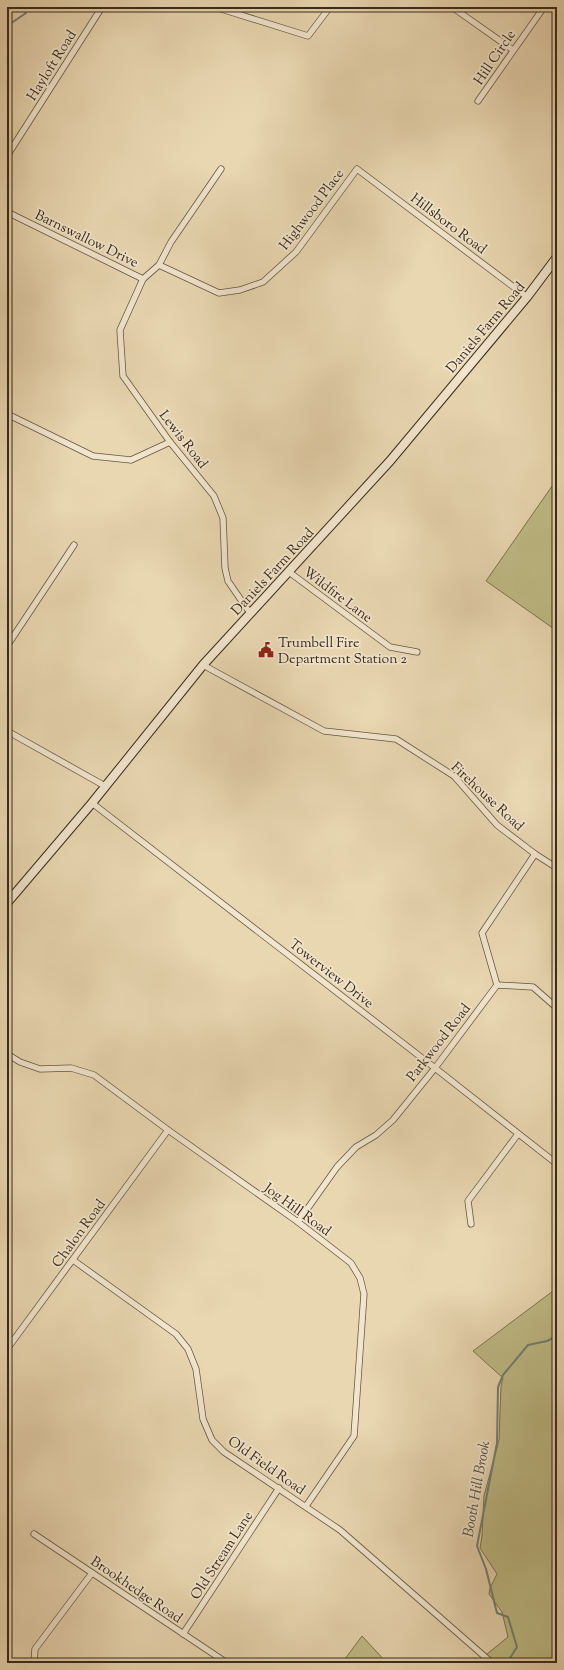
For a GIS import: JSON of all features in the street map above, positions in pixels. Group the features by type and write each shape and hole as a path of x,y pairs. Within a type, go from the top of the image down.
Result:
{"main road":[{"name":"Daniels Farm Road","path":"7,903 92,803 203,665 390,461 527,297 557,257"}],"street":[{"name":"Hayloft Road","path":"7,156 102,7"},
{"path":"215,7 308,36 330,7"},
{"path":"452,7 513,50"},
{"name":"Hill Circle","path":"478,101 544,7"},
{"path":"159,265 171,242 221,169"},
{"name":"Highwood Place","path":"219,293 240,290 264,282 296,252 357,169"},
{"name":"Hillsboro Road","path":"357,169 527,297"},
{"name":"Barnswallow Drive","path":"7,212 143,278 159,265 219,293"},
{"name":"Lewis Road","path":"143,278 120,330 123,376 170,442 214,496 220,506 223,518 224,568 228,581 250,613"},
{"path":"7,414 93,456 131,460 170,442"},
{"path":"7,646 74,545"},
{"name":"Wildfire Lane","path":"289,572 390,648 417,652"},
{"name":"Firehouse Road","path":"203,665 324,731 396,740 454,776 497,825 535,854 557,868"},
{"path":"7,730 105,786"},
{"name":"Towerview Drive","path":"92,803 557,1164"},
{"path":"535,854 482,933 497,985 533,987 557,1008"},
{"name":"Parkwood Road","path":"298,1222 338,1167 356,1147 376,1135 393,1120 435,1068 497,985"},
{"name":"Jog Hill Road","path":"7,1054 20,1062 40,1069 71,1068 94,1075 168,1130 298,1222 351,1263 360,1278 364,1294 354,1436 306,1506"},
{"name":"Chalon Road","path":"7,1348 168,1130"},
{"path":"471,1224 468,1201 518,1134"},
{"name":"Old Field Road","path":"73,1260 176,1334 188,1349 196,1369 203,1419 212,1440 224,1452 340,1530 492,1663"},
{"name":"Old Stream Lane","path":"183,1634 279,1488"},
{"name":"Brookhedge Road","path":"34,1534 227,1663"},
{"path":"34,1663 34,1649 92,1573"}],"shaded area":[{"path":"557,479 557,631 486,581"},
{"path":"557,1288 557,1663 476,1663 508,1637 502,1612 489,1594 490,1588 497,1574 480,1548 484,1496 499,1440 501,1386 503,1378 473,1351"},
{"path":"362,1636 387,1663 342,1663"}],"waterway":[{"path":"7,26 26,13"},
{"name":"Booth Hill Brook","path":"507,1663 517,1647 508,1617 497,1613 486,1569 477,1546 497,1443 498,1387 503,1375 528,1345 547,1341 557,1336"}],"place":[{"name":"Trumbell Fire Department Station 2","path":"266,650"}]}
